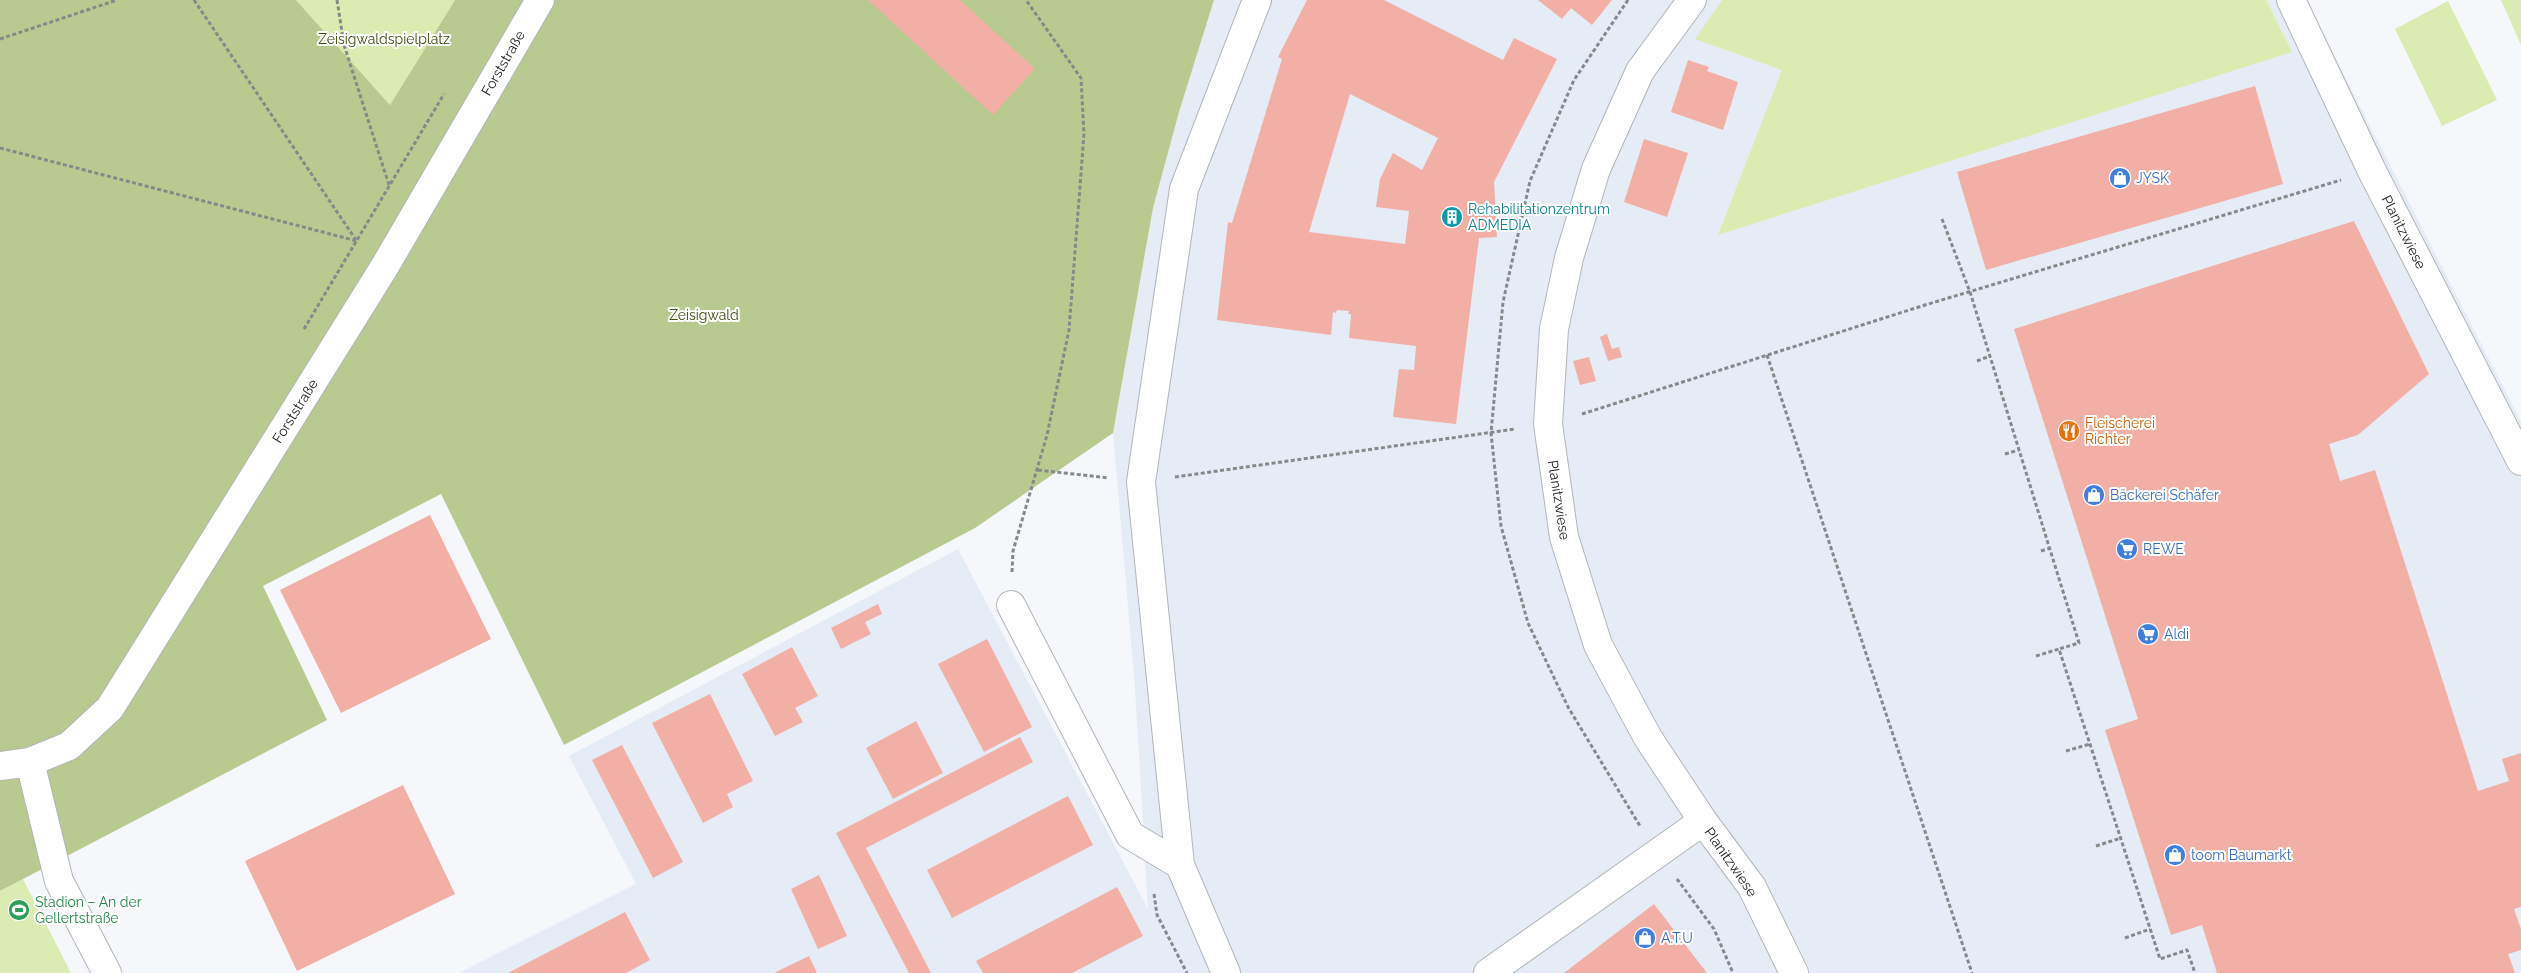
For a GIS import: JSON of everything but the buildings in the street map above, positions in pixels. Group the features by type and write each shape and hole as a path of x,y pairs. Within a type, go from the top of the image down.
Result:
{"street":[{"name":"Forststraße","path":"0,766 30,762 69,746 110,708 385,266 540,0"},
{"path":"1226,973 1180,865 1141,482 1184,189 1257,0"},
{"name":"Planitzwiese","path":"1692,0 1640,71 1596,169 1569,258 1554,329 1548,424 1564,537 1598,645 1648,738 1703,821 1752,887 1794,973"},
{"name":"Planitzwiese","path":"2291,0 2372,171 2521,461"},
{"path":"1011,606 1130,835 1180,865"},
{"path":"30,762 59,881 107,973"},
{"path":"1488,973 1703,821"}],"path":[{"path":"0,39 117,0"},
{"path":"194,0 357,241 385,266"},
{"path":"337,0 344,44 390,186"},
{"path":"1011,606 1013,551 1038,470 1069,330 1084,134 1081,78 1026,0"},
{"path":"0,148 357,241"},
{"path":"1038,470 1141,482 1548,424 1970,292 2372,171"},
{"path":"1942,219 1970,292 2079,643 2036,656"},
{"path":"1767,355 1972,973"},
{"path":"1977,361 1990,356"},
{"path":"2005,454 2019,450"},
{"path":"2041,551 2050,548"},
{"path":"2059,649 2160,959 2187,950 2195,973"},
{"path":"2066,751 2090,744"},
{"path":"2096,846 2120,838"},
{"path":"2125,938 2150,929"}],"shaded area":[{"path":"1214,0 2306,0 2521,422 2521,973 459,973 636,884 569,756 958,549 1148,909 1135,687 1113,433 1153,208 1179,112"}],"green space":[{"name":"Zeisigwald","path":"0,0 296,0 390,105 455,0 1214,0 1179,112 1153,208 1113,433 975,528 564,745 441,494 263,586 327,720 0,891"},
{"name":"Zeisigwaldspielplatz","path":"296,0 455,0 390,105"},
{"path":"1722,0 2266,0 2292,52 1718,235 1782,70 1695,39"},
{"path":"2501,0 2521,0 2521,45"},
{"path":"2448,1 2497,100 2442,126 2395,29"},
{"name":"Stadion – An der Gellertstraße","path":"23,879 71,973 0,973 0,891"}],"place":[{"name":"JYSK","path":"2120,178"},
{"name":"Rehabilitationzentrum ADMEDIA","path":"1452,217"},
{"name":"Fleischerei Richter","path":"2069,431"},
{"name":"Bäckerei Schäfer","path":"2094,495"},
{"name":"REWE","path":"2127,549"},
{"name":"Aldi","path":"2148,634"},
{"name":"toom Baumarkt","path":"2175,855"},
{"name":"Stadion – An der Gellertstraße","path":"19,910"},
{"name":"A.T.U","path":"1645,938"}]}
